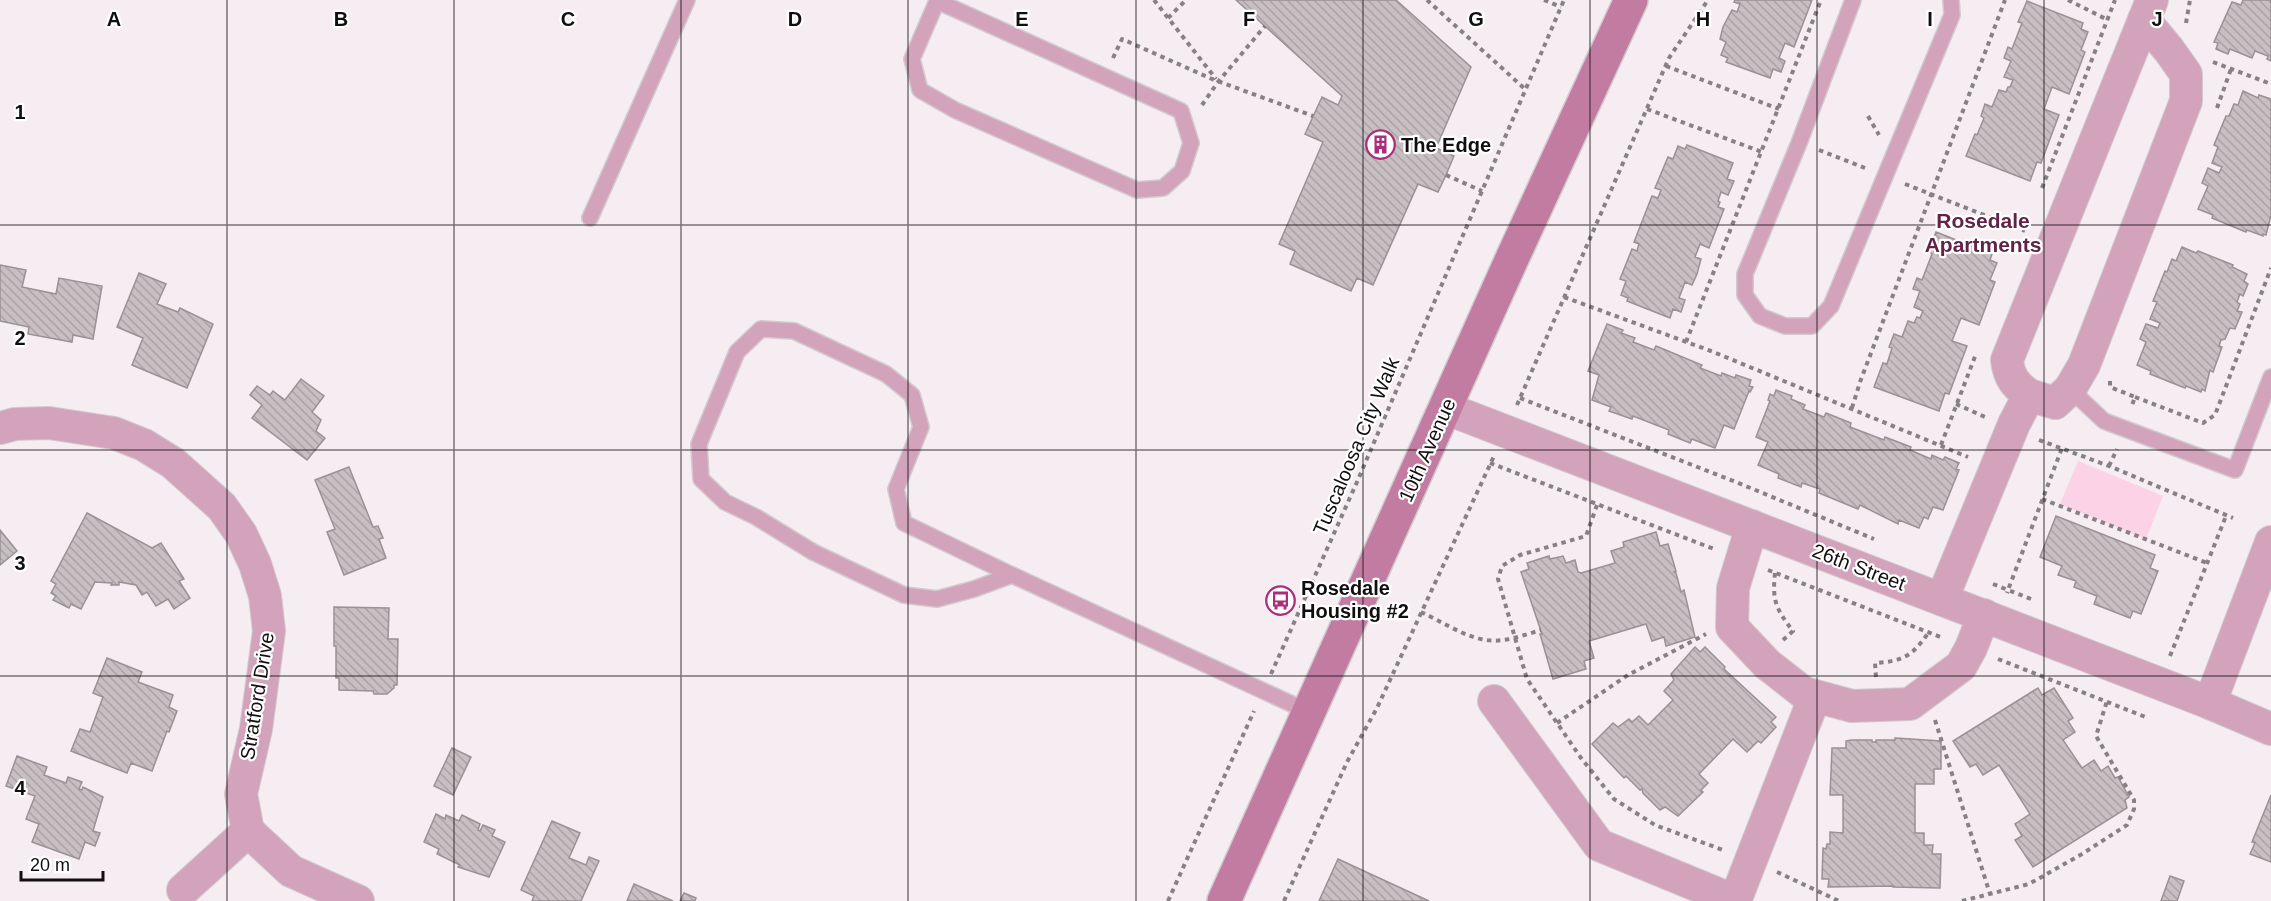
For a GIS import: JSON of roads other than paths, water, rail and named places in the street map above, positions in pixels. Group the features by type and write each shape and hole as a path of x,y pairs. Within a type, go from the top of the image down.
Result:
{"main road":[{"name":"10th Avenue","path":"1224,901 1445,408 1619,4"}],"street":[{"path":"2148,10 2169,50 2186,74 2186,101 2084,365 2070,389 2055,403 2029,395 2017,386 2009,375 2007,360 2148,10"},
{"path":"1942,599 2012,430 2029,395"},
{"name":"26th Street","path":"1445,408 1984,615 2271,729"},
{"name":"Stratford Drive","path":"0,428 15,424 49,423 114,433 144,445 173,463 198,484 222,507 241,534 255,564 265,596 269,631 256,729 242,794 248,831"},
{"path":"1752,526 1733,588 1732,627 1767,664 1804,693 1852,706 1910,704 1961,666 1984,615"},
{"path":"2210,703 2271,542"},
{"path":"1494,701 1599,845 1736,901 1765,867 1815,696"},
{"path":"183,890 248,831 291,871 358,901"}],"lane":[{"path":"590,218 687,0"},
{"path":"938,0 1181,111 1191,143 1182,171 1163,188 1137,190 955,110 920,90 912,59 938,0"},
{"path":"1853,0 1800,143 1745,274 1745,295 1760,316 1785,326 1812,326 1832,306 1952,15 1951,0"},
{"path":"1012,575 937,599 904,595 813,552 756,517 725,502 701,479 699,444 737,352 761,329 794,331 886,374 912,395 921,427 896,489 904,523 1309,712"},
{"path":"2070,389 2104,421 2235,470 2271,377"}],"place":[{"name":"The Edge","path":"1380,145"},
{"name":"Rosedale Housing #2","path":"1280,600"}],"district":[{"name":"Rosedale Apartments","path":"1983,233"}]}
